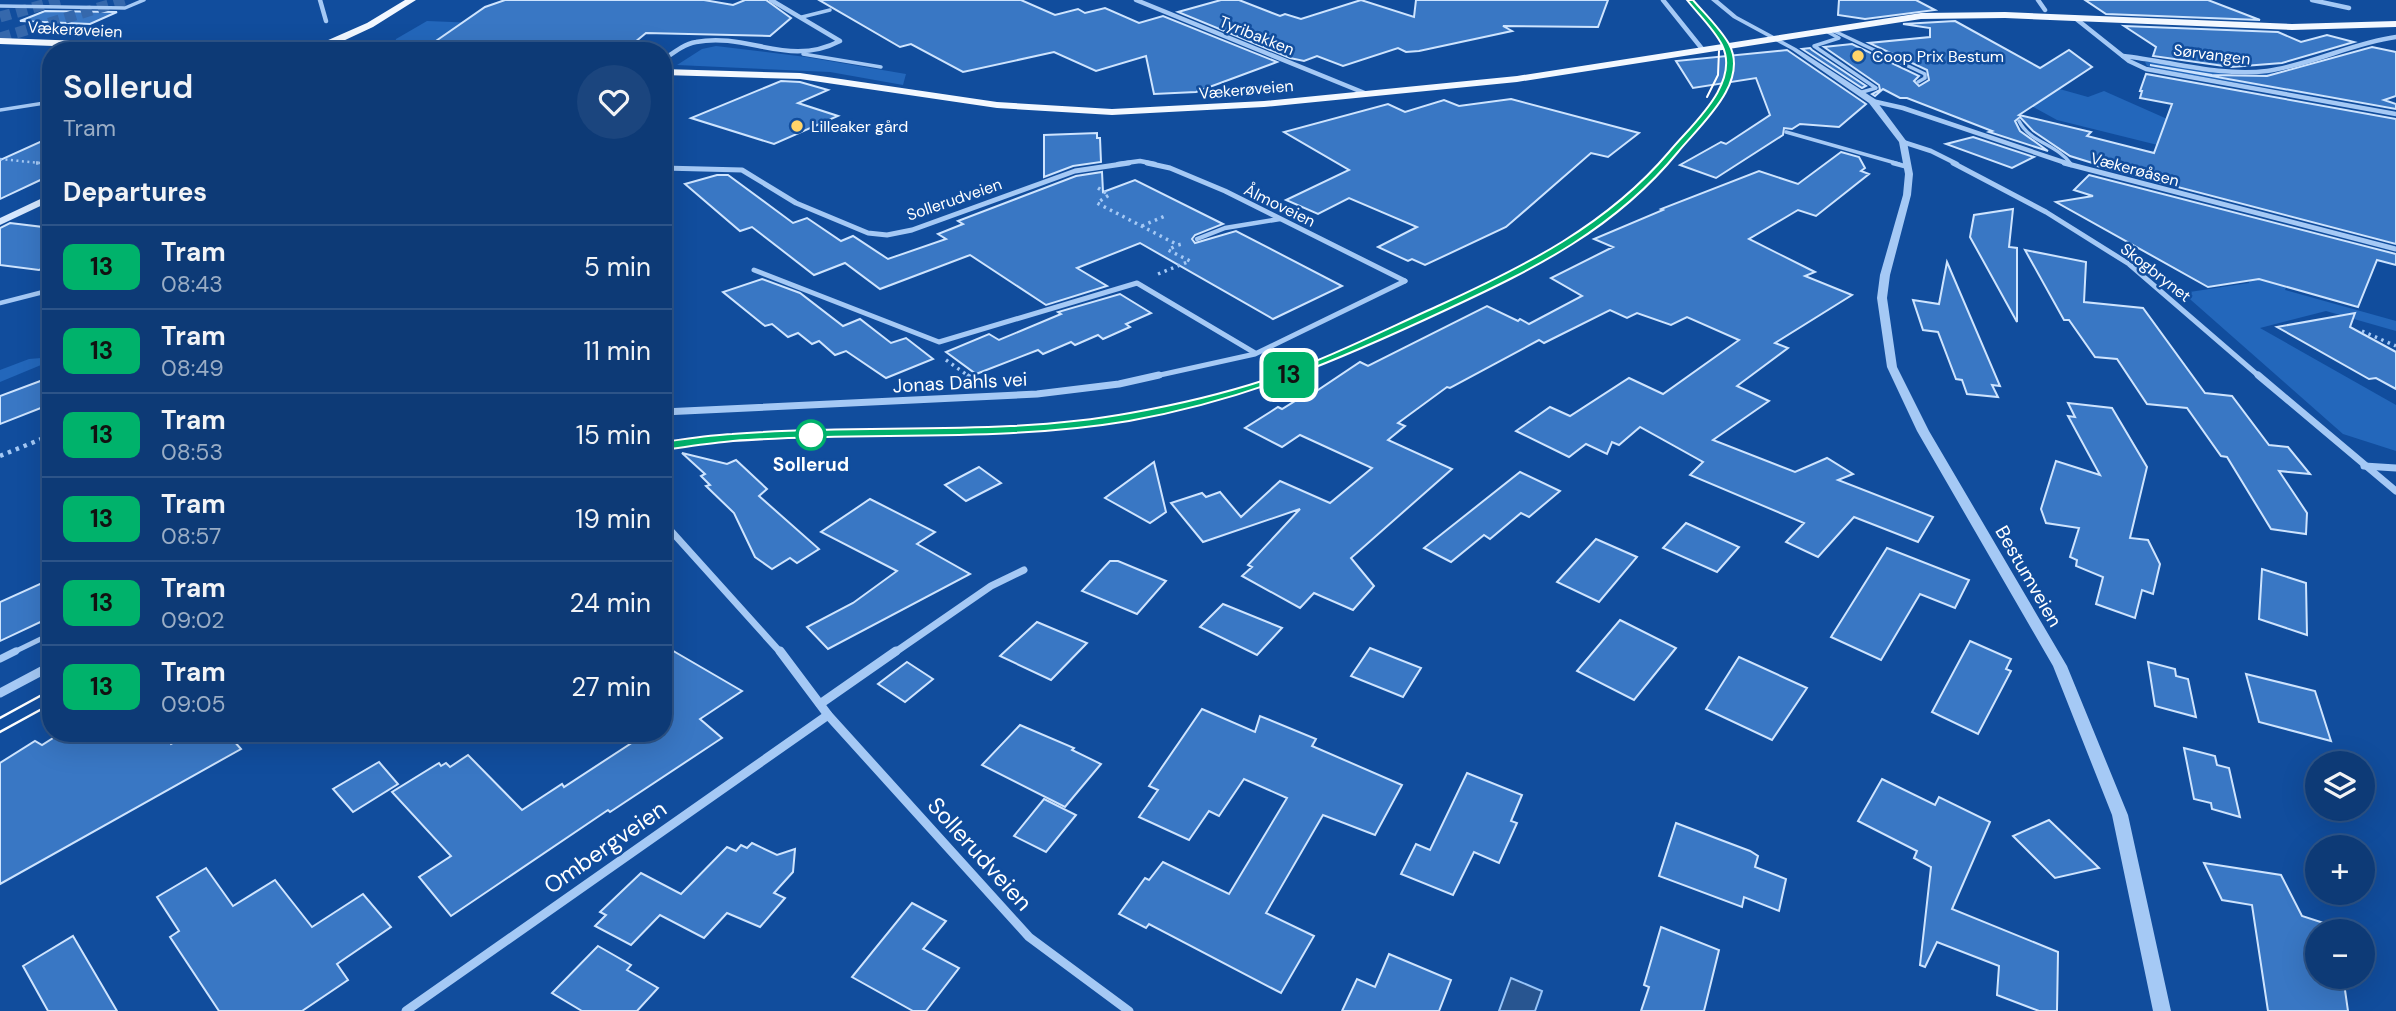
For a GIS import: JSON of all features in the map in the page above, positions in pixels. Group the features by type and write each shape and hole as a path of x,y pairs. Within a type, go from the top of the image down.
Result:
{"main road":[{"path":"332,42 392,13 411,0"},
{"path":"364,42 392,13"},
{"name":"Vækerøveien","path":"672,72 836,79 997,105 1090,113 1200,108 1517,79 1900,18 1945,15 2292,27 2396,24"},
{"name":"Vækerøveien","path":"0,41 42,43"},
{"name":"Vækerøveien","path":"0,51 42,53"},
{"path":"0,222 42,201"}],"street":[{"path":"320,0 326,21"},
{"path":"672,54 699,41 717,41 803,54 818,52 840,41 771,0"},
{"name":"Tyribakken","path":"1136,0 1367,94"},
{"path":"1663,0 1692,40 1703,50"},
{"name":"Bestumveien","path":"1714,0 1735,17 1774,38 1872,101 1903,142 1908,167 1907,195 1885,275 1882,298 1892,367 1923,431 2060,666 2120,815 2162,1011"},
{"path":"2038,0 2045,10"},
{"path":"2312,0 2349,8"},
{"path":"2075,18 2121,55 2141,67 2169,75 2396,114"},
{"name":"Sørvangen","path":"2121,55 2252,72 2290,68 2396,37"},
{"name":"Vækerøåsen","path":"1872,101 1903,108 2071,164 2396,249"},
{"name":"Skogbrynet","path":"1903,142 1942,156 2107,251 2153,283 2363,466 2396,491"},
{"name":"Sollerudveien","path":"672,168 743,170 796,203 867,233 887,235 912,230 1068,174 1140,161"},
{"name":"Ålmoveien","path":"1140,161 1181,172 1405,281"},
{"path":"754,270 939,342 1137,283 1255,354"},
{"name":"Jonas Dahls vei","path":"672,412 1037,394 1119,384 1255,354 1405,281"},
{"path":"2363,466 2396,468"},
{"name":"Sollerudveien","path":"672,532 774,644 828,715 1029,937 1129,1011"},
{"path":"820,704 991,586 1024,570"},
{"path":"0,694 42,671"},
{"name":"Ombergveien","path":"406,1011 828,715"}],"lane":[{"path":"0,5 125,8 144,0"},
{"path":"802,17 830,10"},
{"path":"1826,29 1925,74 1925,78 1918,82"},
{"path":"1826,29 1839,38 1814,46 1876,88 1859,93"},
{"path":"803,54 881,68"},
{"path":"0,110 42,103"},
{"path":"2019,121 2024,130 2063,153 2071,164"},
{"path":"1786,132 1908,167"},
{"path":"1197,239 1225,228 1280,219"},
{"path":"0,303 42,292"},
{"path":"0,659 42,638"}],"path":[{"path":"0,159 40,163"},
{"path":"1068,174 1107,192 1108,197 1097,203 1178,245"},
{"path":"1142,226 1165,216"},
{"path":"1137,283 1190,261 1168,250 1197,239"},
{"path":"2362,331 2396,346"},
{"path":"945,359 970,377"},
{"path":"0,456 42,439"}],"shaded area":[{"path":"427,21 477,23 508,39 506,42 396,42 396,39"},
{"path":"716,46 806,57 906,74 903,85 830,72 677,65 702,49"},
{"path":"2145,62 2246,77 2286,71 2281,84 2328,98 2162,70 2147,66"},
{"path":"2013,76 2088,97 2104,91 2165,118 2240,137 2218,160 2057,120 1991,84"},
{"path":"2253,260 2292,271 2285,290 2396,321 2396,331 2326,311 2260,328 2396,405 2396,451 2343,434 2183,293 2249,283"},
{"path":"41,358 42,364 0,382 0,370 29,359"},
{"path":"1511,978 1542,991 1535,1011 1499,1011"}],"building":[{"path":"505,0 704,0 733,5 745,0 766,0 791,18 770,36 646,33 635,42 434,42 485,7"},
{"path":"819,0 1021,0 1055,15 1078,9 1085,13 1105,8 1139,23 1163,16 1277,62 1196,92 1154,94 1146,56 1096,71 1054,52 963,72 911,44 900,47"},
{"path":"1221,0 1239,0 1280,16 1285,14 1301,19 1361,0 1414,17 1416,0 1608,0 1598,27 1503,26 1512,31 1419,51 1406,52 1398,48 1343,66 1317,56 1304,61 1290,58 1178,12"},
{"path":"1839,0 1916,0 1935,10 1865,19 1838,15"},
{"path":"2085,0 2208,0 2260,20 2106,14"},
{"path":"45,11 117,12 90,24 20,21"},
{"path":"1955,21 2040,68 2069,50 2092,67 2019,115 2091,132 2087,136 2154,153 2172,104 2140,98 2146,74 2396,119 2396,244 2097,166 2099,165 2070,156 2033,131 2020,117 2015,121 2020,131 2048,151 1989,132 1992,131 1907,98 1900,98 1883,89 1875,96 1872,94 1880,90 1879,85 1824,47 1852,44 1919,76 1914,81 1919,86 1929,80 1927,70 1869,43 1930,37 1930,28 1903,24"},
{"path":"2124,26 2278,32 2301,42 2327,35 2354,42 2282,63 2231,67 2153,56 2156,47"},
{"path":"2372,47 2396,52 2396,96 2384,100 2396,104 2396,109 2150,65 2212,75 2267,76"},
{"path":"1810,48 1866,86 1862,88 1802,49"},
{"path":"1787,50 1866,104 1839,127 1800,124 1792,129 1784,128 1783,135 1716,178 1680,165 1721,142 1726,144 1770,115 1756,78 1693,88 1676,61"},
{"path":"781,81 800,82 828,90 798,103 838,116 774,144 691,118"},
{"path":"1511,99 1639,133 1608,157 1591,153 1506,227 1425,265 1412,259 1408,261 1378,247 1417,227 1349,198 1318,214 1286,200 1349,170 1284,132 1388,104 1405,112 1444,100 1459,106"},
{"path":"1097,133 1097,138 1100,138 1101,162 1073,166 1044,177 1044,135"},
{"path":"1973,137 2034,157 2012,168 1946,144"},
{"path":"42,141 42,179 0,199 0,160"},
{"path":"1841,152 1859,157 1865,168 1861,171 1869,174 1816,216 1798,210 1749,239 1815,272 1805,276 1852,295 1775,343 1788,348 1737,386 1769,401 1713,440 1795,472 1827,458 1853,474 1838,480 1933,517 1918,542 1854,517 1818,557 1786,542 1804,523 1690,475 1703,462 1640,427 1619,445 1612,442 1607,454 1586,444 1569,457 1516,431 1550,407 1570,416 1629,378 1663,394 1739,340 1687,317 1671,325 1637,313 1627,318 1610,310 1544,343 1539,340 1450,388 1447,387 1398,423 1405,426 1388,440 1452,469 1351,558 1374,586 1353,610 1314,593 1300,608 1242,576 1252,567 1248,565 1300,509 1203,542 1171,503 1202,493 1206,497 1220,492 1241,517 1280,481 1330,503 1372,468 1300,435 1282,447 1245,428 1278,407 1282,409 1300,398 1303,400 1360,362 1368,366 1487,306 1529,324 1582,296 1551,278 1613,247 1594,239 1663,210 1661,209 1759,171 1798,184"},
{"path":"1102,172 1103,192 1135,180 1223,224 1195,235 1192,239 1195,243 1236,231 1342,286 1273,319 1140,243 1077,268 1107,286 1046,305 970,255 880,289 845,263 814,275 752,227 740,231 685,184 717,175 728,175 793,223 807,218 841,241 853,236 888,259 946,239 938,234 963,224 958,221 1076,176"},
{"path":"2089,175 2396,254 2396,265 2377,260 2358,307 2259,279 2208,287 2056,202 2093,196 2074,190"},
{"path":"2013,209 2009,247 2017,248 2017,322 1970,237 1974,215"},
{"path":"10,223 42,227 42,268 0,265 0,228"},
{"path":"2025,250 2086,262 2084,302 2143,308 2205,393 2232,396 2269,445 2288,447 2310,474 2279,471 2307,513 2306,534 2271,529 2227,457 2221,456 2187,408 2147,404 2117,359 2095,357 2069,320 2064,320"},
{"path":"1947,262 2000,386 1992,385 1998,397 1967,394 1962,380 1956,379 1938,332 1923,330 1913,300 1939,304"},
{"path":"762,279 800,293 843,326 860,319 891,343 906,338 933,359 886,378 846,351 835,355 819,341 812,344 798,333 788,337 772,324 765,326 723,292"},
{"path":"1120,294 1151,313 1126,324 1130,327 1103,339 1098,335 1075,345 1071,342 1043,354 1038,350 976,374 946,352 989,334 999,340 1061,314 1058,312"},
{"path":"2355,313 2350,327 2396,352 2396,389 2376,378 2369,379 2277,327"},
{"path":"42,380 42,408 0,424 0,396"},
{"path":"2068,403 2112,408 2147,467 2130,538 2148,540 2160,564 2153,594 2142,590 2135,618 2096,604 2103,577 2076,566 2077,560 2070,557 2079,528 2046,523 2041,509 2056,461 2100,475 2068,416 2075,417"},
{"path":"682,453 727,464 736,460 767,489 759,496 819,549 797,563 790,558 772,569 755,557 734,513 706,486 710,485 701,476 705,474"},
{"path":"1154,462 1166,512 1150,523 1105,498"},
{"path":"979,467 1001,483 966,501 945,485"},
{"path":"1520,472 1560,491 1529,517 1521,513 1490,539 1484,535 1451,562 1424,548"},
{"path":"870,499 935,532 917,544 970,574 828,649 807,627 853,603 897,571 821,532"},
{"path":"1686,523 1739,547 1717,572 1663,548"},
{"path":"1596,539 1637,557 1599,602 1557,582"},
{"path":"1887,548 1969,580 1955,608 1920,594 1881,660 1831,637"},
{"path":"1110,561 1118,561 1166,581 1137,614 1082,591"},
{"path":"2262,569 2306,583 2307,635 2259,619"},
{"path":"42,583 42,621 0,641 0,602"},
{"path":"1223,604 1282,628 1257,655 1200,627"},
{"path":"1620,620 1676,648 1634,700 1577,671"},
{"path":"1037,622 1087,643 1051,680 1000,656"},
{"path":"1970,641 2011,659 2006,669 2011,671 1978,734 1932,712"},
{"path":"1370,648 1421,668 1403,697 1351,676"},
{"path":"672,650 742,691 700,719 722,738 610,812 608,810 451,916 419,877 451,856 392,792 439,763 441,766 446,763 450,767 468,755 522,810 562,784 564,787 633,742 672,742"},
{"path":"1739,657 1807,688 1772,740 1706,709"},
{"path":"907,662 933,679 905,702 878,684"},
{"path":"2148,662 2175,669 2176,676 2188,679 2196,717 2155,706"},
{"path":"2246,674 2315,691 2331,741 2259,722"},
{"path":"1202,709 1255,732 1260,716 1316,739 1312,746 1402,785 1375,835 1323,815 1266,913 1314,936 1281,993 1149,924 1146,928 1119,914 1145,878 1149,880 1163,862 1229,894 1287,798 1244,779 1219,816 1209,811 1189,840 1139,817 1158,790 1149,786"},
{"path":"1020,725 1074,748 1072,750 1101,764 1065,807 982,765"},
{"path":"35,741 42,745 47,742 235,742 241,749 0,884 0,763"},
{"path":"2184,748 2215,756 2217,765 2229,768 2240,817 2212,809 2211,803 2194,799"},
{"path":"379,762 398,784 353,812 333,789"},
{"path":"1467,773 1522,795 1511,821 1517,823 1499,863 1474,852 1453,895 1401,874 1416,844 1430,850"},
{"path":"1882,779 1935,805 1939,797 1990,822 1952,909 2058,952 2057,1011 2039,1011 1997,995 1999,966 1937,942 1925,967 1920,965 1931,867 1914,858 1917,851 1858,821"},
{"path":"1044,799 1076,815 1046,852 1014,836"},
{"path":"2049,820 2099,868 2055,878 2013,836"},
{"path":"1676,823 1750,851 1758,856 1755,867 1786,879 1779,911 1744,897 1742,907 1659,876"},
{"path":"752,843 777,855 795,849 793,872 774,893 785,898 760,927 727,913 704,938 660,915 631,945 595,926 606,915 600,912 641,873 681,894 727,847 736,851 741,845 747,848"},
{"path":"2204,863 2281,875 2302,916 2311,919 2305,919 2305,989 2345,989 2348,1011 2268,1011 2252,905 2222,900"},
{"path":"206,868 233,906 275,880 312,927 363,894 391,927 337,964 348,980 302,1011 219,1011 170,937 179,931 157,897"},
{"path":"912,903 946,921 923,949 959,968 926,1011 913,1011 852,977"},
{"path":"1661,927 1719,950 1704,1011 1641,1011 1649,987 1644,985"},
{"path":"73,936 117,1011 48,1011 23,966"},
{"path":"598,946 631,965 627,970 658,988 637,1011 582,1011 552,993"},
{"path":"1389,954 1451,980 1439,1011 1342,1011 1357,979 1375,987"}],"tunnel":[{"path":"0,17 60,0"},
{"path":"0,38 125,0"}],"tram line":[{"path":"672,445 785,436 1030,428 1151,413 1226,395 1368,342 1471,295 1565,245 1622,203 1674,153 1715,104 1728,76 1730,61 1723,39 1691,0"},
{"name":"13","path":"672,445 733,437 963,432 1128,417 1232,394 1343,354 1519,272 1600,223 1648,183 1720,95 1730,75 1727,46 1691,0"},
{"path":"1707,97 1718,75 1719,51"},
{"path":"0,718 42,695"},
{"path":"0,732 42,709"}],"place":[{"name":"Coop Prix Bestum","path":"1858,56"},
{"name":"Lilleaker gård","path":"797,126"},
{"name":"Sollerud","path":"811,435"}]}
